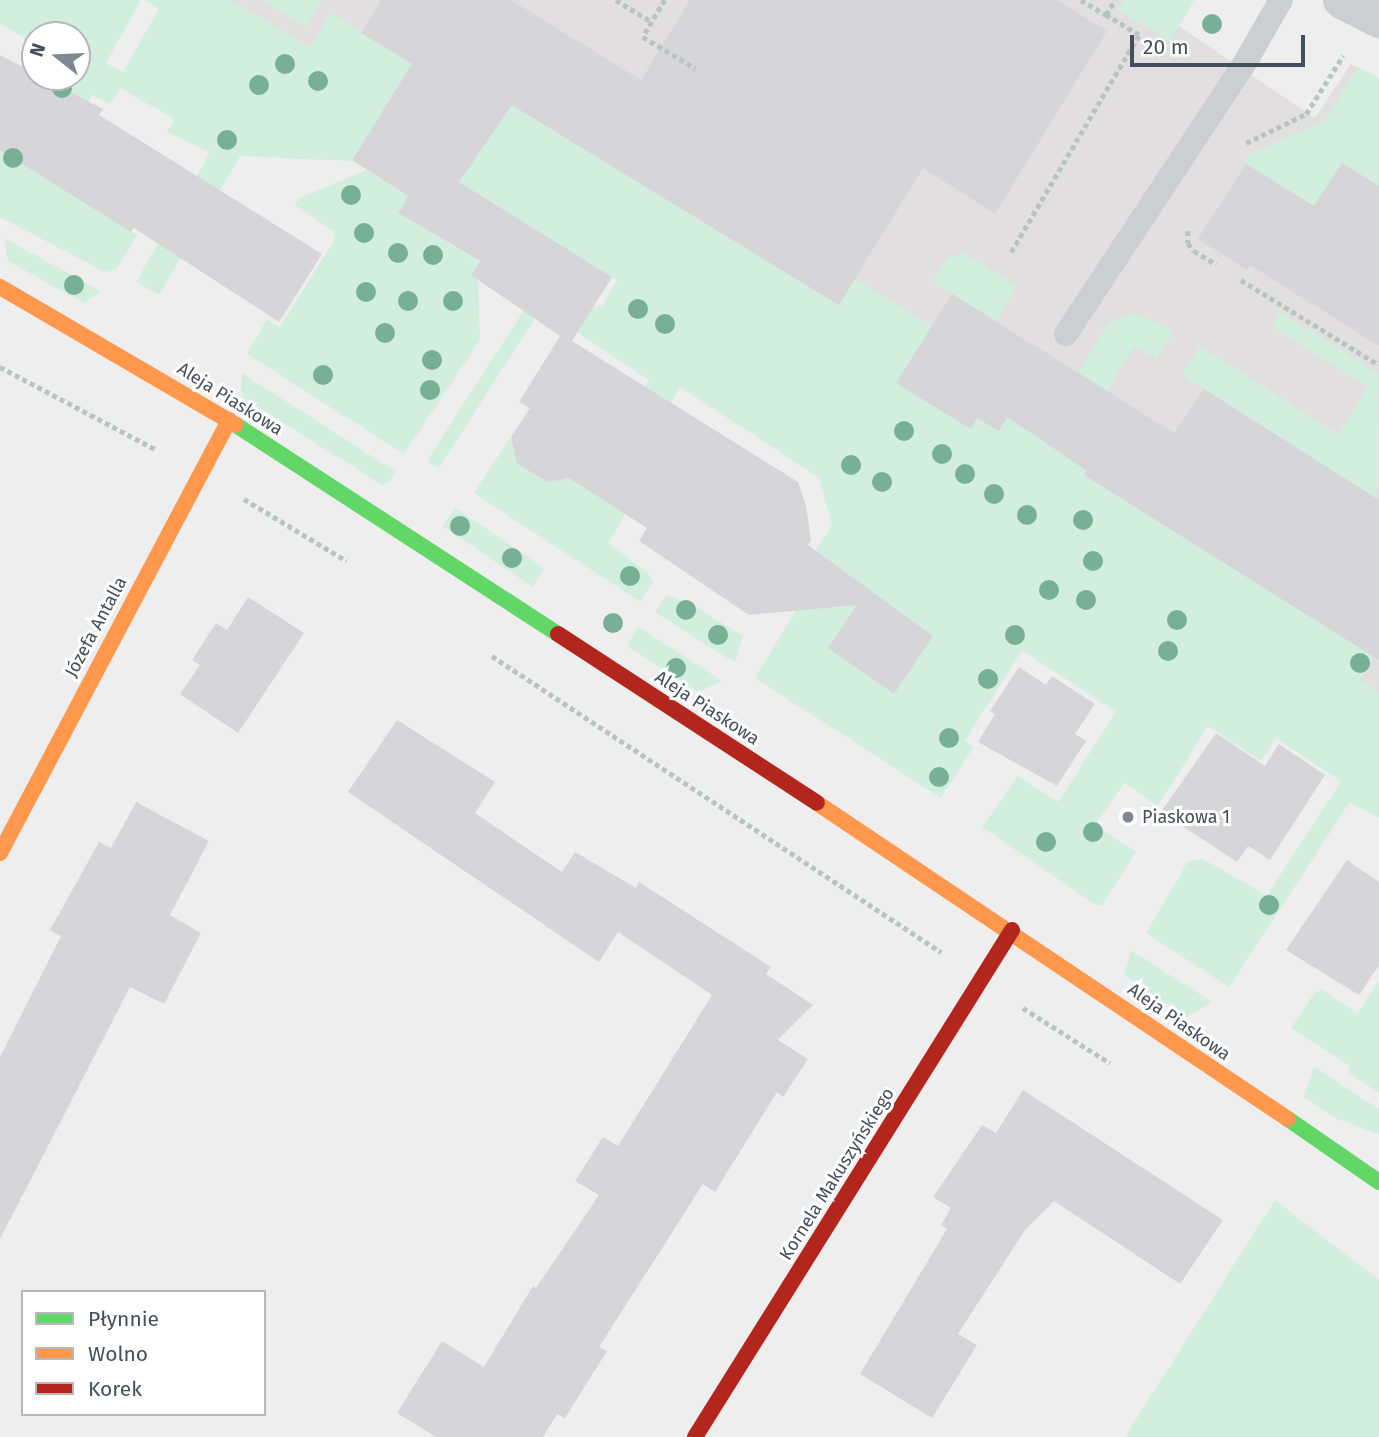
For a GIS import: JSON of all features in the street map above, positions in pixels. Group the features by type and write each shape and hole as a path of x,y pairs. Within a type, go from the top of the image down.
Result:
{"street":[{"path":"1342,0 1379,19"},
{"name":"Aleja Piaskowa","path":"0,287 229,420 1012,930 1379,1182"},
{"name":"Józefa Antalla","path":"0,853 199,472 229,420"},
{"name":"Kornela Makuszyńskiego","path":"695,1437 1012,930"}],"lane":[{"path":"1066,334 1243,66 1281,0"}],"path":[{"path":"616,0 652,22"},
{"path":"665,0 643,37 695,68"},
{"path":"1011,251 1139,35 1081,0"},
{"path":"1106,15 1115,0"},
{"path":"1240,146 1306,114 1347,50"},
{"path":"1190,225 1188,243 1216,264"},
{"path":"1241,280 1379,365"},
{"path":"0,367 199,472 358,568"},
{"path":"484,650 932,944 980,982 1122,1070"}],"shaded area":[{"path":"173,0 1194,0 1179,26 1315,118 1351,64 1379,78 1379,764 400,124"}],"green space":[{"path":"0,0 141,0 106,63 123,72 159,9 144,0 231,0 310,47 331,13 503,119 511,105 838,305 855,279 932,326 896,383 970,429 977,418 999,431 1007,417 1112,431 1085,475 1374,657 1360,679 1379,692 1379,818 1350,802 1229,987 1146,933 1188,861 1203,859 1267,896 1341,781 1276,738 1261,761 1208,726 1158,806 1124,783 1095,825 1136,852 1101,906 1096,905 982,827 1018,776 1058,802 1116,712 1022,650 965,741 973,748 941,798 755,678 797,609 785,601 832,524 819,478 680,387 669,406 631,410 649,380 569,327 582,307 602,306 617,280 370,131 351,161 240,156 159,295 136,282 210,152 167,132 174,119 120,88 110,104 92,95 42,175 137,235 116,270 105,272 0,217 0,107 21,69 21,91 91,91 91,21 21,21 21,35 0,24"},
{"path":"261,0 322,0 306,27"},
{"path":"1124,0 1194,0 1170,41 1118,10"},
{"path":"1358,67 1379,78 1379,186 1342,163 1314,206 1246,164 1246,156 1325,120"},
{"path":"367,170 408,196 398,213 480,262 471,275 478,279 480,340 404,454 247,354 267,319 280,327 332,244 335,232 295,205 297,199"},
{"path":"4,238 101,291 84,303 8,261"},
{"path":"964,253 1017,286 997,321 932,282 947,258"},
{"path":"524,310 537,315 439,468 432,465 428,459"},
{"path":"1133,312 1174,331 1157,359 1134,346 1107,390 1078,372 1108,324"},
{"path":"1281,312 1379,374 1377,499 1182,375 1200,346 1338,434 1368,387 1272,327"},
{"path":"242,373 395,471 390,482 382,485 241,396"},
{"path":"511,437 517,464 548,482 568,478 629,508 608,543 649,574 653,582 640,602 474,493"},
{"path":"455,508 545,568 532,587 443,526"},
{"path":"667,595 690,603 743,636 735,663 655,612"},
{"path":"638,626 722,681 698,692 627,646"},
{"path":"1131,950 1212,1002 1186,1017 1124,975"},
{"path":"1379,981 1379,1093 1348,1072 1350,1066 1291,1028 1315,992 1322,990 1357,1013"},
{"path":"1314,1066 1379,1109 1379,1134 1335,1118 1304,1097"},
{"path":"1275,1200 1379,1280 1379,1437 1125,1437"}],"building":[{"path":"381,0 511,0 641,80 690,0 1057,0 1107,31 995,214 923,168 839,305 512,105 459,182 612,277 572,341 798,482 806,506 811,540 808,545 933,636 894,694 828,648 857,605 749,615 639,541 647,528 569,478 548,482 517,464 511,437 530,408 519,402 560,336 471,275 480,261 398,213 408,196 352,160 412,64 361,33"},
{"path":"0,55 21,66 21,91 69,91 103,109 99,115 322,254 279,322 134,228 131,232 0,150"},
{"path":"1342,163 1379,186 1379,346 1250,265 1247,270 1198,239 1246,164 1314,206"},
{"path":"952,294 1174,433 1204,389 1379,500 1379,660 1084,475 1087,471 1007,417 999,431 977,418 971,429 896,383"},
{"path":"248,597 304,633 238,733 180,694 200,665 192,660 216,623 227,630"},
{"path":"1019,667 1046,685 1052,676 1095,704 1075,734 1086,741 1057,786 978,742 995,714 990,711"},
{"path":"397,720 495,782 475,813 562,872 575,852 636,888 639,882 771,967 766,974 813,1005 778,1040 808,1059 783,1097 777,1092 715,1192 703,1184 599,1347 607,1351 565,1418 557,1414 543,1437 436,1437 397,1413 442,1341 484,1367 533,1286 536,1288 599,1195 575,1181 603,1137 618,1146 712,995 618,932 599,962 348,792"},
{"path":"1216,733 1265,766 1279,744 1325,775 1270,860 1248,846 1237,862 1161,812"},
{"path":"136,802 209,841 170,915 201,933 164,1004 130,987 0,1239 0,1057 61,936 50,930 99,842 111,848"},
{"path":"1347,860 1379,882 1379,965 1359,995 1286,950"},
{"path":"1023,1090 1223,1220 1180,1284 1054,1201 1025,1230 958,1334 977,1345 932,1418 860,1374 947,1229 941,1225 951,1208 933,1197 982,1125 996,1133"}],"traffic: fast":[{"path":"236,425 558,634"},
{"path":"1288,1119 1379,1182"}],"traffic: slow":[{"path":"0,287 236,425"},
{"path":"0,853 229,420"},
{"path":"817,803 1288,1119"}],"traffic: jam":[{"path":"558,634 817,803"},
{"path":"695,1437 1012,930"}],"place":[{"name":"Piaskowa 1","path":"1128,817"}]}
